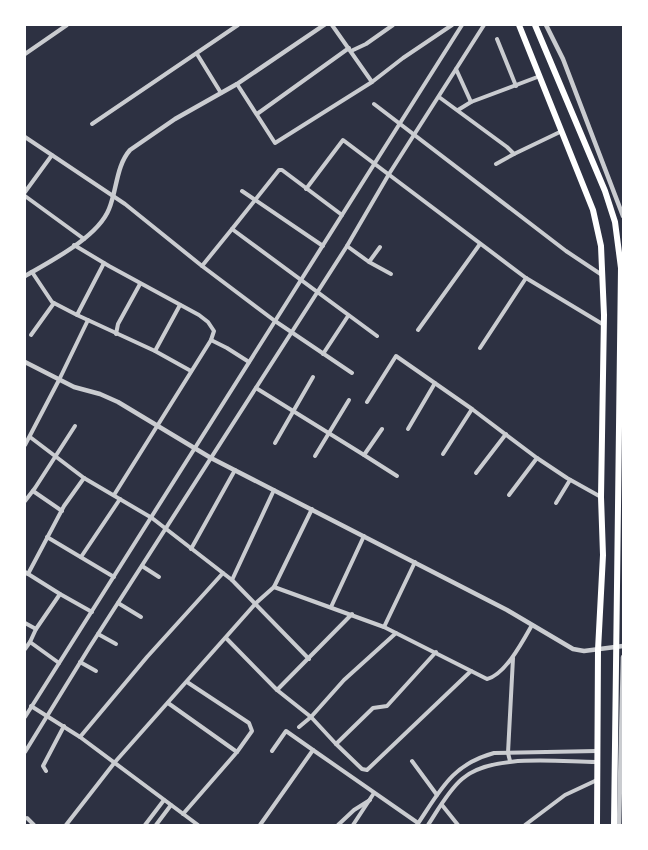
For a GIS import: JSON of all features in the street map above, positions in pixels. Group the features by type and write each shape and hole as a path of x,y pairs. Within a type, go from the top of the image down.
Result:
{"highway":[{"path":"519,25 593,210 601,246 604,325 601,497 603,555 598,650 597,825"},
{"path":"535,25 605,191 615,222 621,268 614,825"}],"street":[{"path":"25,54 67,25"},
{"path":"92,124 238,25"},
{"path":"25,276 60,256 101,224 110,208 118,174 130,150 175,119 237,84 324,25"},
{"path":"332,25 372,82"},
{"path":"257,114 350,50 366,44 393,25"},
{"path":"237,84 276,143 372,82 403,58 452,25"},
{"path":"25,717 462,25"},
{"path":"25,752 80,662 318,292 389,174 484,25"},
{"path":"546,25 562,59 623,217 615,222"},
{"path":"497,39 516,86"},
{"path":"197,54 221,93"},
{"path":"456,69 471,102"},
{"path":"458,110 471,102 540,76"},
{"path":"439,97 514,154"},
{"path":"374,104 572,255 603,276"},
{"path":"496,164 562,131"},
{"path":"25,137 125,204 202,266 275,321 352,373"},
{"path":"306,188 343,140 526,278 604,325"},
{"path":"25,192 52,155"},
{"path":"202,266 279,170 282,170 342,215"},
{"path":"242,191 323,246"},
{"path":"25,196 84,239"},
{"path":"232,229 377,336"},
{"path":"418,330 480,244"},
{"path":"74,245 140,284 200,315 214,331 211,340 114,495"},
{"path":"347,246 369,262 391,274"},
{"path":"369,262 380,247"},
{"path":"77,315 104,263"},
{"path":"32,272 54,303 191,371"},
{"path":"480,348 526,278"},
{"path":"116,334 118,324 140,284"},
{"path":"31,335 54,303"},
{"path":"154,351 180,305"},
{"path":"323,354 348,316"},
{"path":"25,445 88,320"},
{"path":"211,340 249,362"},
{"path":"367,402 396,356 472,409 537,458 570,480 601,497"},
{"path":"25,362 74,387 100,394 118,402 211,458 507,610 573,649 584,651 623,646"},
{"path":"275,443 314,377"},
{"path":"408,429 435,383"},
{"path":"256,388 397,476"},
{"path":"315,456 349,400"},
{"path":"443,454 472,409"},
{"path":"25,501 75,426"},
{"path":"364,455 382,428"},
{"path":"476,473 506,434"},
{"path":"30,437 84,478 152,518 232,580 308,658"},
{"path":"509,495 537,458"},
{"path":"191,548 235,470"},
{"path":"84,478 62,511 27,573 92,612"},
{"path":"556,503 570,480"},
{"path":"232,580 274,490"},
{"path":"33,491 62,511"},
{"path":"81,557 120,499"},
{"path":"66,825 116,762 256,603 274,587 312,509"},
{"path":"332,607 364,536"},
{"path":"47,537 114,577"},
{"path":"384,627 415,562"},
{"path":"142,566 159,577"},
{"path":"80,737 147,657 223,574"},
{"path":"274,587 384,627 436,652 471,672 489,678 513,658 532,625"},
{"path":"25,649 60,594"},
{"path":"118,603 141,617"},
{"path":"277,690 352,614"},
{"path":"25,623 36,629"},
{"path":"299,727 344,680 396,633"},
{"path":"98,634 116,644"},
{"path":"226,638 277,690 310,717 362,769 367,770 471,672"},
{"path":"30,642 59,663"},
{"path":"336,744 373,708 387,706 436,652"},
{"path":"620,825 623,657"},
{"path":"510,761 508,753 513,658"},
{"path":"80,662 96,671"},
{"path":"183,814 238,752 250,735 252,727 249,723 187,682"},
{"path":"168,703 238,752"},
{"path":"31,706 116,762 198,825"},
{"path":"46,771 43,766 64,726"},
{"path":"272,751 286,731 418,824 448,780 458,770 480,757 494,753 597,751"},
{"path":"260,825 313,750"},
{"path":"412,761 437,795"},
{"path":"428,825 461,780 473,770 486,765 510,761 596,762"},
{"path":"525,825 565,795 597,780"},
{"path":"353,825 374,793"},
{"path":"147,825 164,800"},
{"path":"338,825 354,810 370,800"},
{"path":"156,825 171,805"},
{"path":"442,805 458,825"},
{"path":"27,818 34,825"}]}
